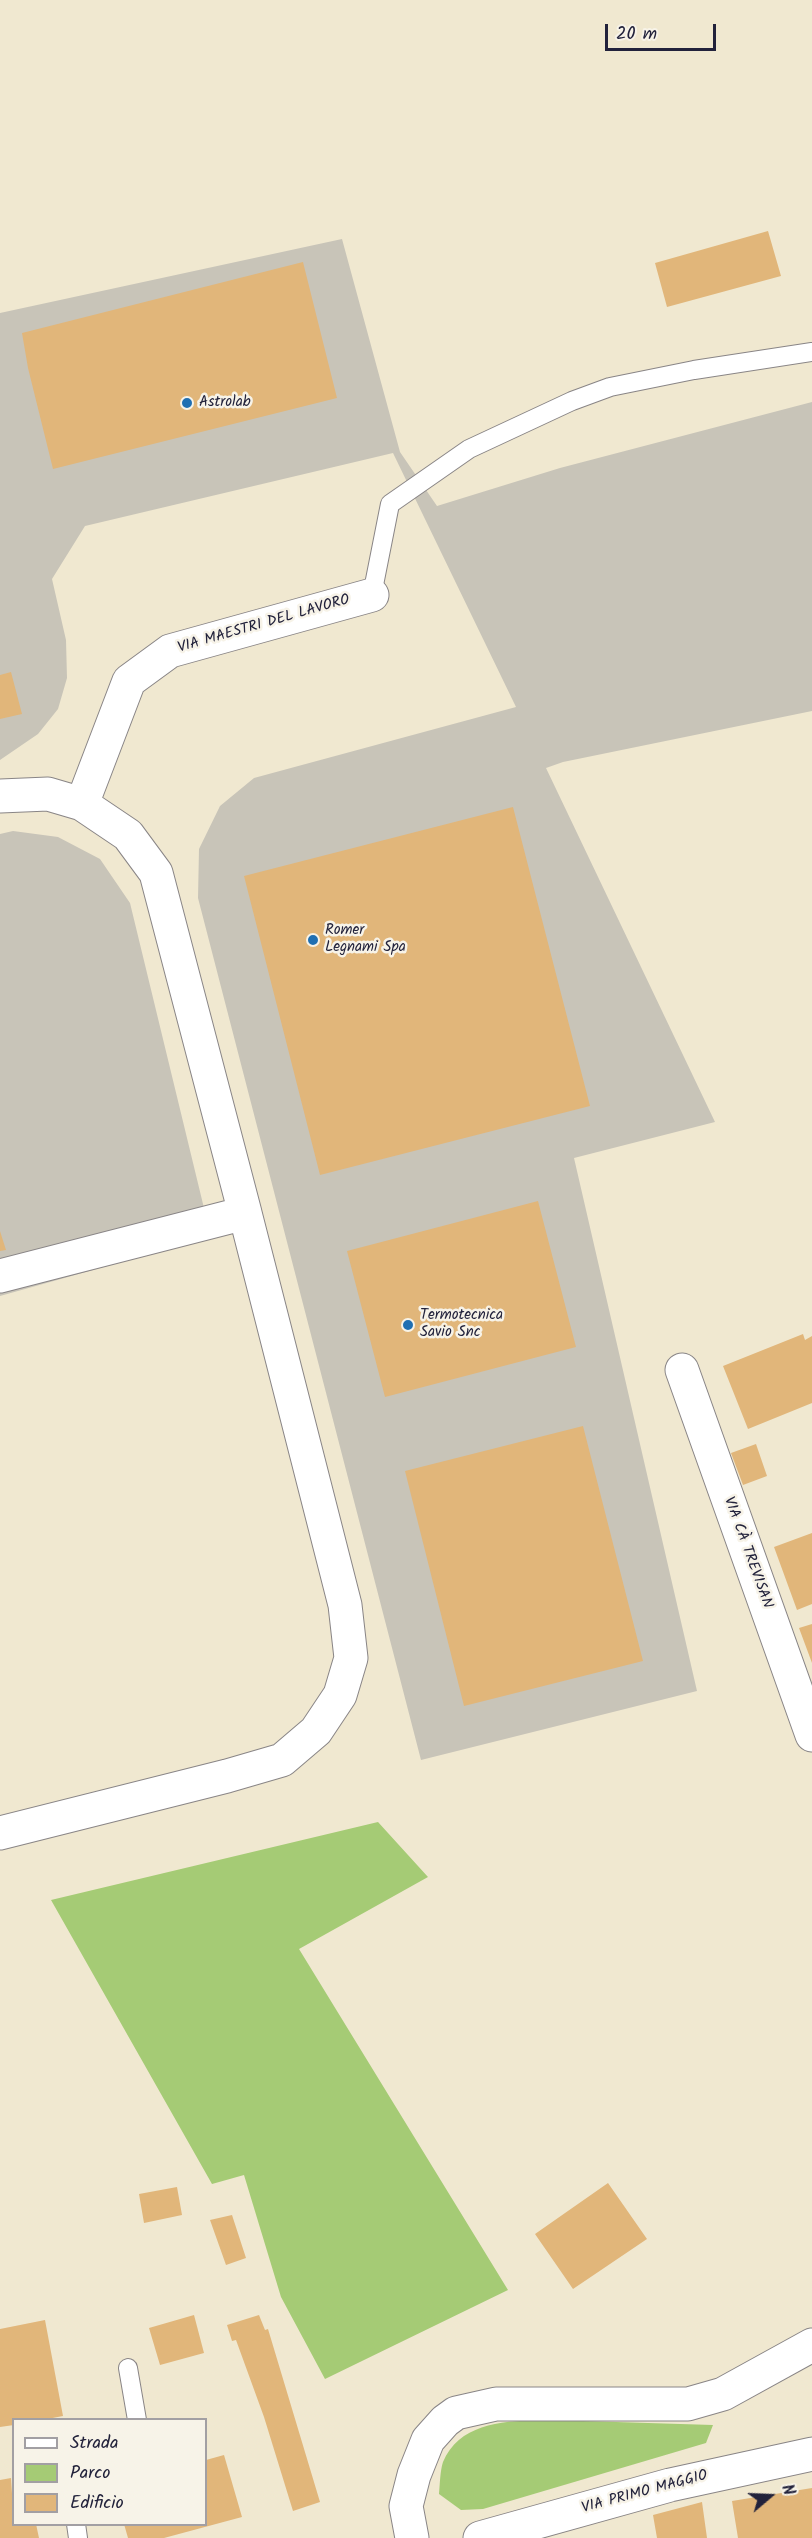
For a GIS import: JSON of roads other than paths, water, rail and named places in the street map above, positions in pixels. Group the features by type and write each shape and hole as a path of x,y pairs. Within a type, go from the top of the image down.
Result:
{"street":[{"name":"VIA MAESTRI DEL LAVORO","path":"82,804 129,681 170,651 372,595"},
{"path":"0,796 48,794 82,804 128,835 156,873 345,1605 351,1658 340,1695 316,1731 282,1760 0,1833"},
{"path":"0,1276 245,1213"},
{"name":"VIA CÀ TREVISAN","path":"682,1370 812,1735"},
{"path":"412,2538 406,2506 414,2475 428,2440 445,2421 456,2413 496,2404 688,2404 723,2394 812,2345"},
{"name":"VIA PRIMO MAGGIO","path":"480,2538 670,2485 812,2454"}],"lane":[{"path":"372,595 390,504 469,449 572,401 610,387 694,369 812,352"},
{"path":"128,2368 137,2418"}],"place":[{"name":"Astrolab","path":"187,403"},
{"name":"Romer Legnami Spa","path":"313,940"},
{"name":"Termotecnica Savio Snc","path":"408,1325"}]}
